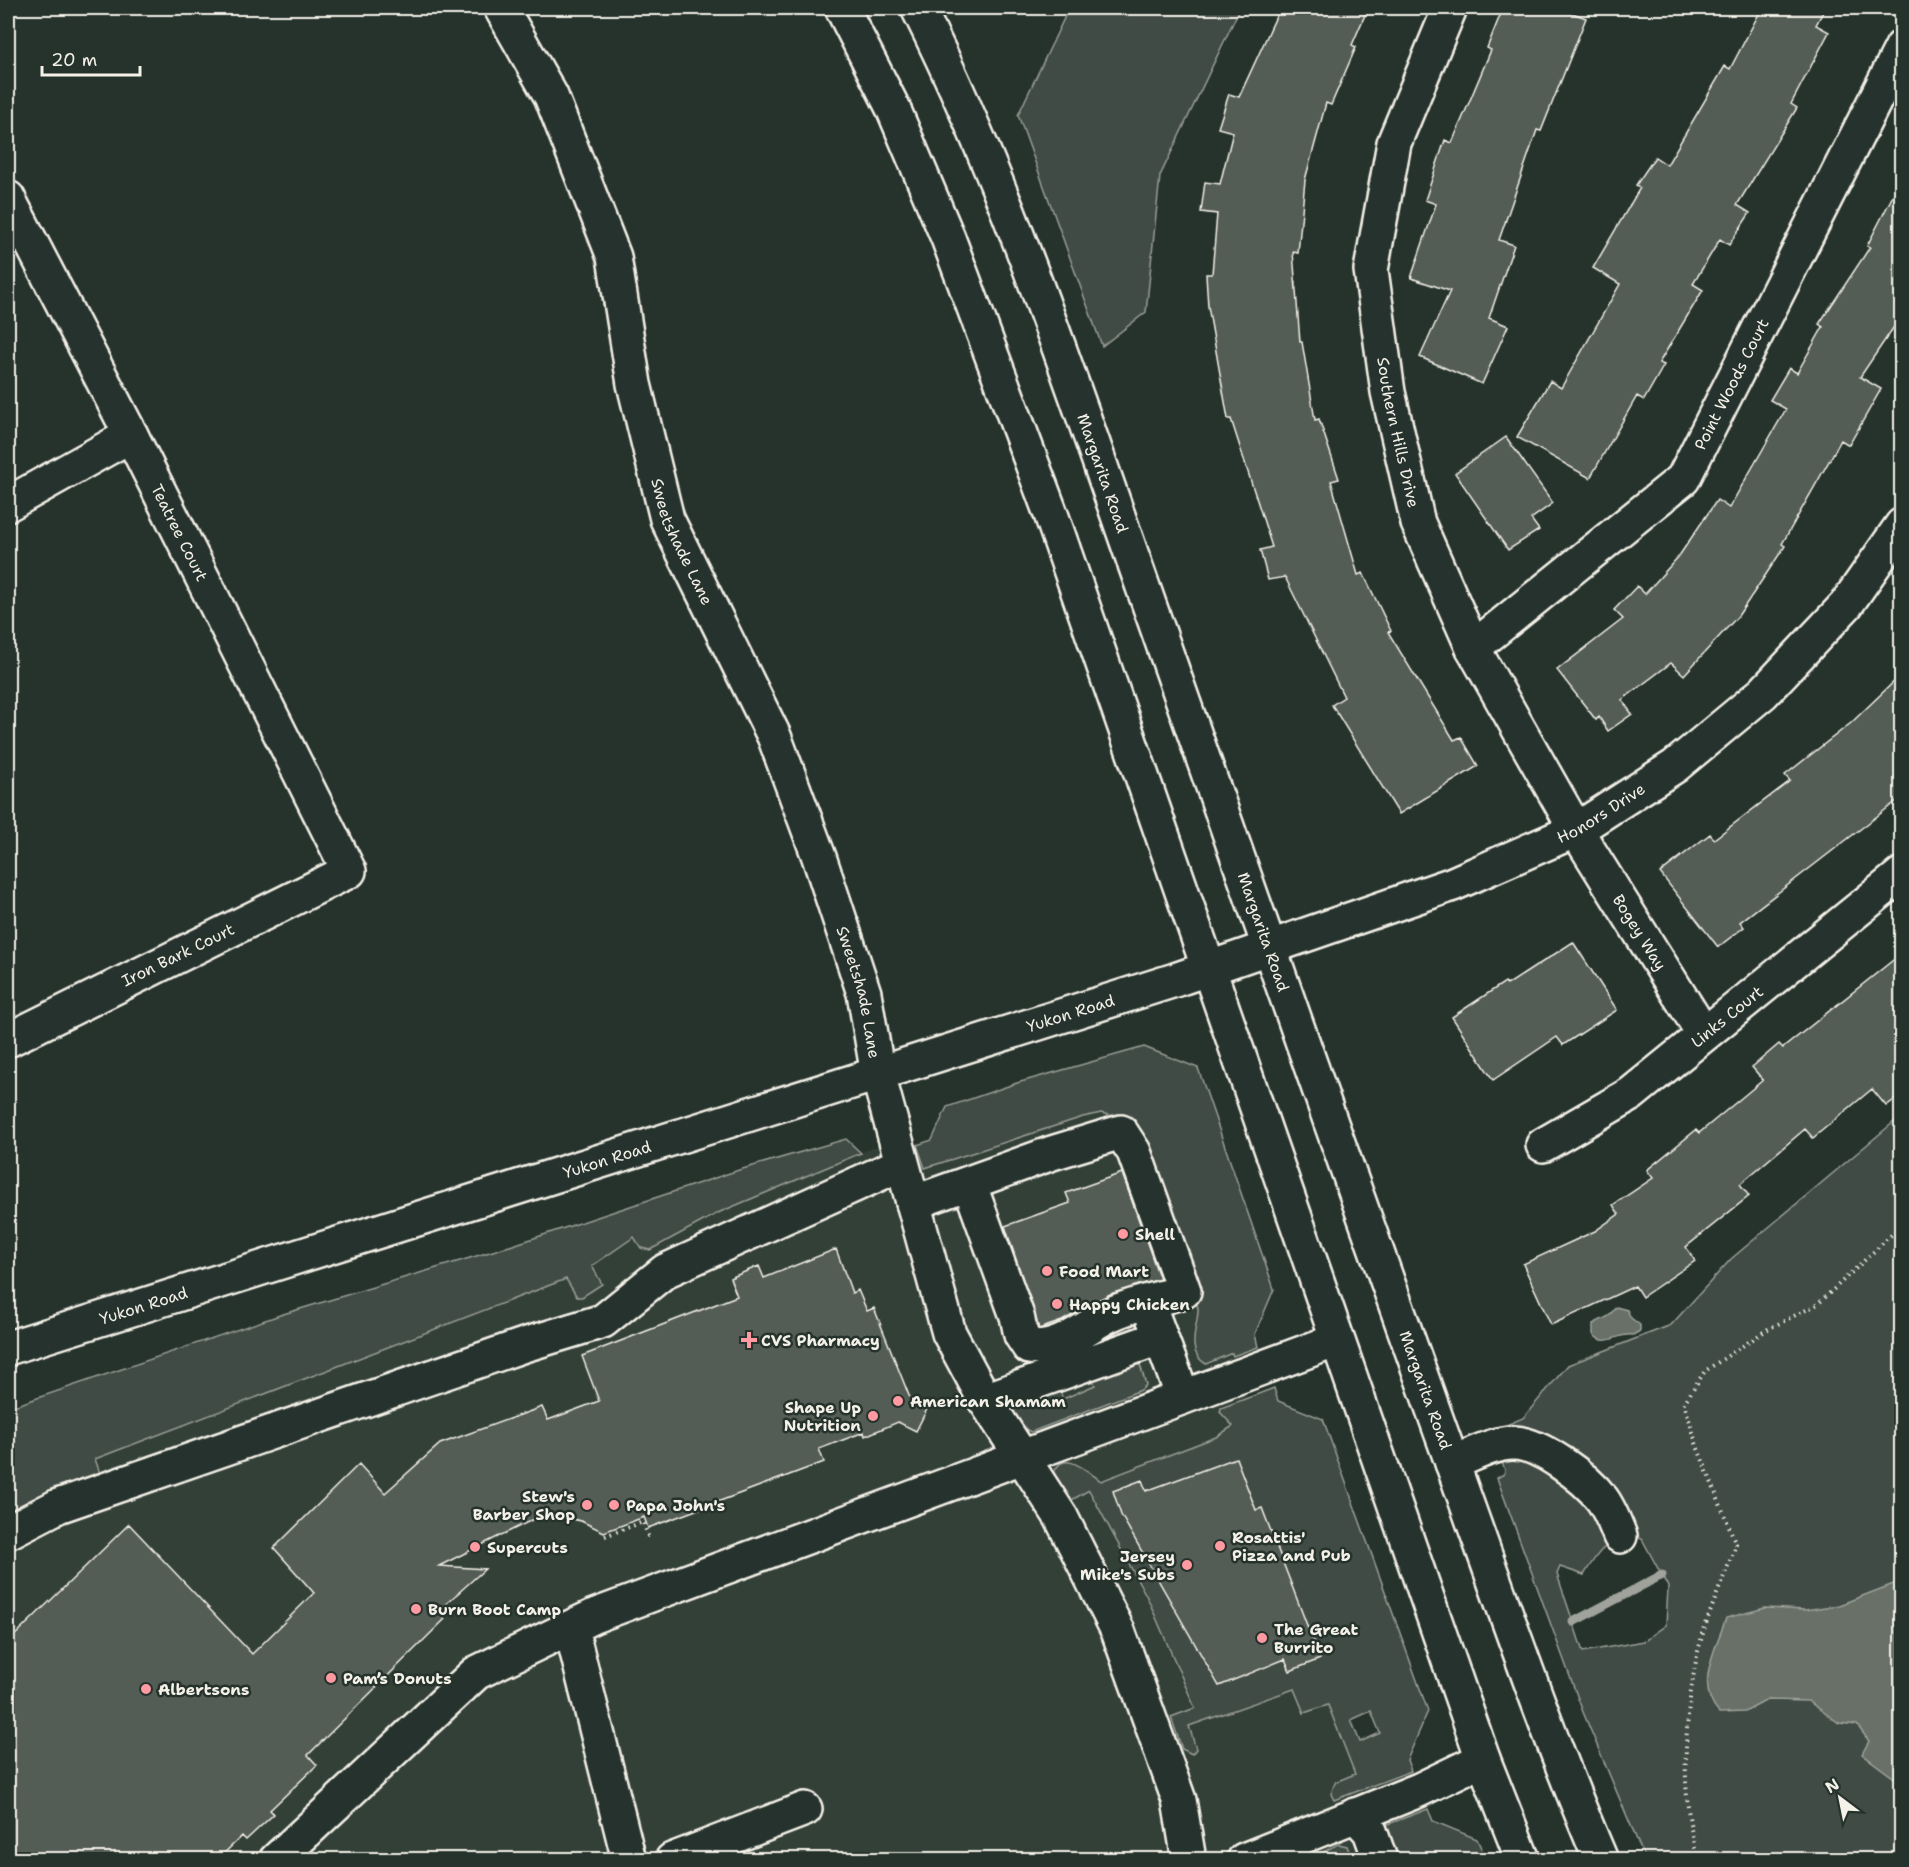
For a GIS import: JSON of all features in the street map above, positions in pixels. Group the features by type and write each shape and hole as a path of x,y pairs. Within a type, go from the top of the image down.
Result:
{"street":[{"name":"Sweetshade Lane","path":"501,8 551,96 614,257 634,384 667,519 774,736 819,858 864,993 878,1075 950,1333 985,1400 1061,1517 1118,1631 1179,1800 1189,1860"},
{"path":"842,8 893,108 948,238 1052,517 1190,907 1209,969 1337,1340 1484,1759 1523,1860"},
{"name":"Margarita Road","path":"918,8 948,67 1019,242 1452,1463 1556,1750 1601,1860"},
{"name":"Southern Hills Drive","path":"1450,8 1394,142 1371,270 1388,393 1418,523 1473,648 1576,830"},
{"name":"Point Woods Court","path":"1473,648 1683,479 1902,47"},
{"name":"Teatree Court","path":"8,198 131,435 349,870"},
{"path":"8,504 131,435"},
{"name":"Honors Drive","path":"1209,969 1453,884 1576,830 1675,766 1763,693 1846,605 1902,525"},
{"name":"Bogey Way","path":"1576,830 1704,1033"},
{"name":"Iron Bark Court","path":"8,1041 349,870"},
{"name":"Links Court","path":"1543,1145 1630,1095 1902,874"},
{"name":"Yukon Road","path":"8,1348 1209,969"},
{"path":"913,1203 969,1183 1121,1132 1134,1152 1184,1291 1110,1315 1086,1330 1044,1348 1029,1347 1021,1335 1017,1316 969,1183"},
{"path":"8,1532 58,1506 524,1345 603,1322 666,1271 901,1164"},
{"path":"1148,1304 1182,1397"},
{"path":"985,1400 1160,1338"},
{"path":"276,1860 476,1673 604,1613 1337,1340"},
{"path":"1452,1463 1499,1445 1516,1443 1532,1448 1571,1470 1588,1484 1609,1510 1620,1536"},
{"path":"571,1628 628,1860"},
{"path":"1244,1860 1290,1851 1355,1815 1419,1790 1484,1759"},
{"path":"672,1860 805,1809"},
{"path":"1355,1815 1355,1838 1371,1859"}],"path":[{"path":"1698,1860 1689,1828 1685,1786 1696,1659 1736,1544 1696,1446 1684,1403 1705,1371 1768,1329 1818,1304 1902,1225"},
{"path":"605,1536 643,1522 648,1536 651,1536"}],"shaded area":[{"path":"1069,8 1240,8 1160,176 1146,312 1102,346 1018,115"},
{"path":"1144,1047 1198,1068 1274,1289 1255,1334 1258,1347 1233,1356 1232,1353 1206,1364 1199,1359 1194,1345 1198,1308 1142,1145 1125,1119 1101,1113 1083,1117 925,1168 917,1145 932,1140 947,1107 1017,1083"},
{"path":"1102,1058 1233,1356 1389,1828 1412,1859 8,1859 8,1408 280,1315 513,1245 739,1170 846,1139 861,1153 873,1147 917,1145 932,1140 947,1107"},
{"path":"1901,1116 1901,1859 1645,1859 1583,1712 1497,1478 1504,1474 1505,1470 1490,1432 1523,1418 1568,1365 1671,1325 1731,1259","holes":["1635,1536 1642,1539 1668,1587 1666,1625 1644,1641 1583,1652 1557,1574 1560,1567 1584,1575 1599,1553 1610,1544"]},
{"path":"846,1139 861,1153 720,1212 650,1250 641,1248 634,1237 592,1266 602,1284 582,1297 577,1297 566,1279 95,1459 101,1476 8,1520 8,1408 280,1315 513,1245 739,1170"},
{"path":"1616,1307 1627,1310 1631,1318 1640,1325 1640,1331 1633,1335 1607,1340 1598,1338 1593,1334 1593,1324 1609,1316"},
{"path":"1139,1361 1146,1385 1141,1390 1031,1432 1021,1427 1012,1410 1014,1406 1059,1389 1063,1399 1095,1385 1091,1376"},
{"path":"1274,1388 1278,1401 1323,1419 1428,1711 1407,1760 1411,1771 1334,1800 1331,1794 1335,1782 1355,1774 1328,1705 1304,1713 1294,1689 1189,1726 1196,1749 1192,1754 1182,1749 1171,1717 1195,1708 1148,1599 1089,1490 1070,1501 1053,1477 1056,1468 1061,1463 1067,1462 1074,1463 1101,1481 1216,1437 1233,1426 1220,1412 1221,1408","holes":["1371,1711 1380,1733 1360,1742 1351,1720"]},
{"path":"1901,1581 1901,1783 1862,1754 1869,1741 1857,1725 1839,1723 1808,1701 1767,1700 1745,1712 1719,1713 1708,1691 1708,1679 1709,1667 1726,1618 1765,1608 1805,1610 1839,1605"},
{"path":"1428,1809 1433,1821 1477,1839 1486,1859 1402,1859 1399,1852 1389,1856 1383,1826"},
{"path":"1338,1844 1347,1846 1352,1859 1314,1859 1319,1854"}],"building":[{"path":"1280,8 1368,8 1352,45 1356,47 1331,105 1326,103 1305,180 1298,253 1293,252 1300,342 1302,342 1315,420 1319,419 1339,479 1331,481 1358,575 1363,573 1391,631 1388,632 1454,740 1461,737 1478,766 1399,814 1332,705 1344,697 1285,577 1268,580 1260,550 1272,547 1231,419 1228,419 1208,306 1206,274 1212,274 1217,214 1201,212 1205,182 1220,184 1233,132 1218,128 1229,94 1239,97"},
{"path":"1503,8 1559,8 1586,18 1541,131 1537,130 1499,240 1514,245 1489,318 1508,326 1482,384 1420,357 1450,291 1411,278 1436,204 1425,200 1445,140 1452,143 1491,50 1487,48"},
{"path":"1762,8 1825,8 1816,25 1829,32 1791,104 1797,108 1737,205 1750,213 1729,245 1720,239 1693,284 1703,290 1659,363 1664,365 1644,400 1637,396 1590,478 1517,437 1550,381 1561,388 1620,284 1593,268 1640,188 1636,185 1655,157 1667,165 1725,66 1730,69"},
{"path":"1902,178 1902,315 1860,377 1881,389 1849,445 1841,440 1782,544 1785,546 1738,616 1684,675 1671,663 1622,700 1632,714 1608,731 1599,717 1596,720 1557,670 1623,619 1614,610 1637,586 1645,594 1679,556 1717,500 1729,508 1786,409 1770,400 1789,368 1797,373 1823,327 1819,324 1870,247 1867,246"},
{"path":"1506,437 1553,503 1531,519 1539,530 1508,550 1455,473"},
{"path":"1902,674 1902,797 1740,922 1744,927 1718,947 1660,873 1710,834 1714,839 1790,781 1785,775 1851,723"},
{"path":"1573,942 1617,1010 1563,1045 1557,1037 1493,1080 1452,1017 1505,982 1507,985"},
{"path":"1902,953 1902,1094 1886,1106 1872,1089 1813,1138 1805,1129 1740,1184 1749,1196 1686,1247 1695,1261 1642,1297 1635,1286 1551,1325 1523,1264 1595,1231 1619,1214 1613,1205 1653,1178 1647,1170 1696,1130 1699,1133 1763,1080 1752,1067 1779,1044 1783,1048"},
{"path":"1122,1173 1160,1279 1110,1294 1062,1321 1039,1329 1005,1226 1070,1203 1066,1193"},
{"path":"836,1249 852,1293 858,1290 867,1311 874,1308 910,1398 928,1407 916,1431 898,1422 865,1436 864,1432 819,1449 824,1462 648,1528 644,1517 604,1532 581,1521 562,1517 534,1519 439,1566 485,1569 438,1611 445,1619 308,1755 317,1765 270,1810 274,1814 246,1840 242,1836 217,1860 8,1860 8,1642 129,1524 252,1654 314,1593 274,1548 359,1464 385,1493 440,1444 542,1407 548,1420 599,1401 582,1356 737,1296 730,1278 759,1266 764,1278"},
{"name":"Rosattis' Pizza and Pub","path":"1236,1458 1256,1510 1262,1508 1320,1659 1290,1671 1285,1659 1219,1686 1121,1515 1113,1491 1142,1480 1146,1491"}],"waterway":[{"path":"1573,1622 1662,1575"}],"place":[{"name":"Shell","path":"1123,1234"},
{"name":"Food Mart","path":"1047,1271"},
{"name":"Happy Chicken","path":"1057,1304"},
{"name":"CVS Pharmacy","path":"749,1340"},
{"name":"American Shamam","path":"898,1401"},
{"name":"Shape Up Nutrition","path":"873,1416"},
{"name":"Stew's Barber Shop","path":"587,1505"},
{"name":"Papa John's","path":"614,1505"},
{"name":"Rosattis' Pizza and Pub","path":"1220,1546"},
{"name":"Supercuts","path":"475,1547"},
{"name":"Jersey Mike's Subs","path":"1187,1565"},
{"name":"Burn Boot Camp","path":"416,1609"},
{"name":"The Great Burrito","path":"1262,1638"},
{"name":"Pam’s Donuts","path":"331,1678"},
{"name":"Albertsons","path":"146,1689"}]}
